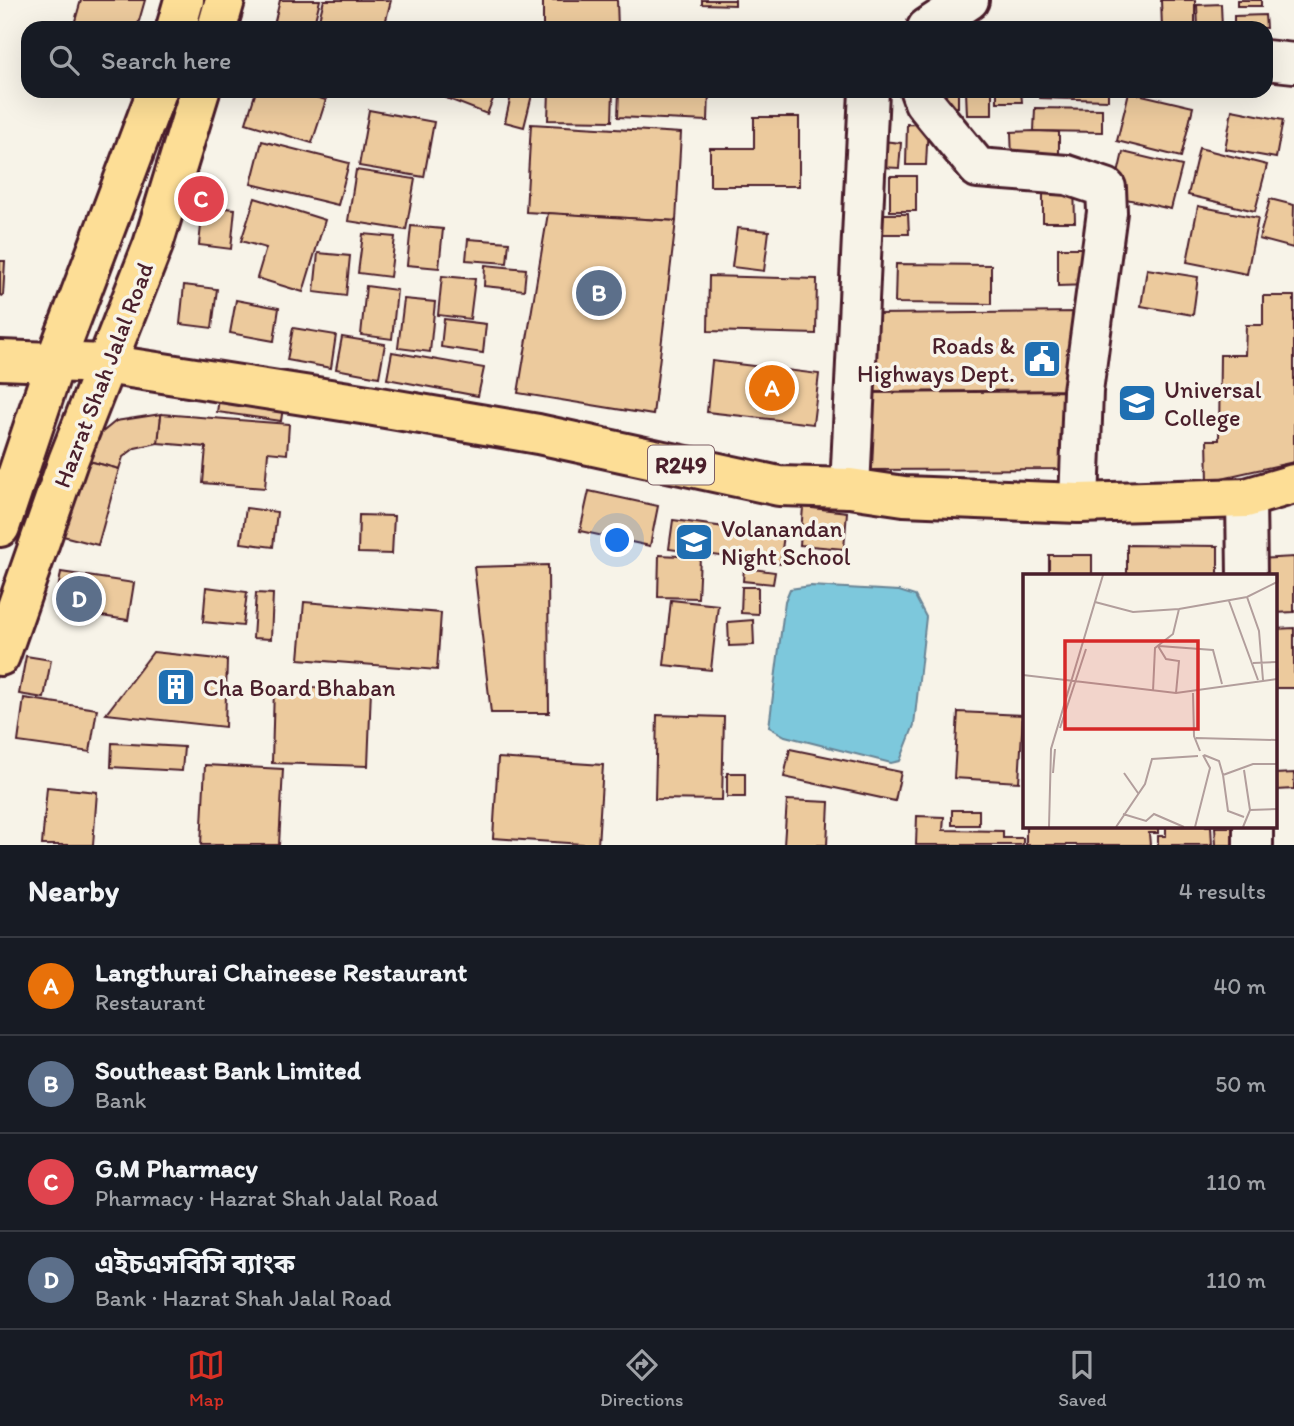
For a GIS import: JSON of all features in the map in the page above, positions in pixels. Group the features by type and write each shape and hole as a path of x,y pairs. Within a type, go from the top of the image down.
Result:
{"main road":[{"path":"178,21 184,0"},
{"path":"220,21 225,0"},
{"name":"Hazrat Shah Jalal Road","path":"0,656 77,363 155,98"},
{"name":"Hazrat Shah Jalal Road","path":"0,527 77,363 153,244 198,98"},
{"path":"0,360 77,363"},
{"name":"R249","path":"77,363 538,434 779,486 850,488 904,496 1079,503 1245,498 1294,484"}],"street":[{"path":"938,21 969,0"},
{"path":"1273,61 1294,64"},
{"path":"850,488 869,98"},
{"path":"923,98 978,168 1067,175 1106,188 1107,212 1083,391 1079,503"},
{"path":"1245,498 1247,574"}],"water":[{"path":"811,586 899,591 915,596 926,617 914,725 900,761 891,763 785,736 769,727 785,601 790,589"}],"building":[{"path":"81,0 145,0 139,21 75,21"},
{"path":"280,0 320,0 315,21 275,21"},
{"path":"324,0 391,0 386,21 319,21"},
{"path":"543,0 617,0 618,21 543,21"},
{"path":"702,0 735,0 735,5 702,4"},
{"path":"1161,0 1195,0 1195,21 1162,21"},
{"path":"1237,0 1261,0 1261,6 1237,6"},
{"path":"1221,4 1222,21 1198,21 1197,5"},
{"path":"1265,15 1265,21 1234,21 1234,16"},
{"path":"254,98 326,100 312,143 246,123"},
{"path":"446,98 493,98 487,114"},
{"path":"510,98 531,98 524,127 505,122"},
{"path":"549,98 613,98 612,121 548,120"},
{"path":"619,98 709,98 708,121 618,117"},
{"path":"932,98 958,98 958,107 932,108"},
{"path":"966,98 992,98 992,115 967,115"},
{"path":"997,98 1022,98 1022,102 997,102"},
{"path":"1040,98 1108,98 1108,100"},
{"path":"1128,98 1155,98 1193,107 1181,157 1117,141"},
{"path":"1035,108 1102,109 1102,132 1034,131"},
{"path":"369,110 434,122 424,177 359,166"},
{"path":"1232,110 1283,120 1276,158 1225,149"},
{"path":"754,117 799,117 799,186 710,186 710,148 754,148"},
{"path":"531,124 681,133 676,221 526,212"},
{"path":"907,124 928,125 926,165 906,165"},
{"path":"1011,132 1059,132 1059,158 1012,159"},
{"path":"262,141 349,163 338,205 251,184"},
{"path":"882,141 901,143 899,168 880,167"},
{"path":"1199,148 1267,165 1255,211 1188,195"},
{"path":"1123,152 1182,166 1171,209 1113,196"},
{"path":"356,170 415,179 406,230 348,221"},
{"path":"890,176 916,176 916,211 890,211"},
{"path":"1043,184 1074,184 1075,222 1043,222"},
{"path":"255,198 325,220 303,292 257,278 266,248 241,241"},
{"path":"1270,199 1294,205 1293,248 1259,239"},
{"path":"203,206 235,209 231,249 199,245"},
{"path":"1198,206 1258,218 1247,274 1187,262"},
{"path":"548,213 676,221 653,415 518,393"},
{"path":"874,214 908,214 909,234 874,234"},
{"path":"411,226 443,229 439,268 407,265"},
{"path":"737,228 769,231 764,271 732,267"},
{"path":"363,234 395,237 390,277 358,273"},
{"path":"468,239 509,242 507,263 466,260"},
{"path":"1058,248 1089,248 1090,285 1058,286"},
{"path":"318,253 350,256 346,296 314,292"},
{"path":"0,261 5,261 3,296 0,295"},
{"path":"896,264 991,265 991,304 895,303"},
{"path":"485,265 526,269 524,290 484,286"},
{"path":"1147,269 1198,277 1193,315 1141,306"},
{"path":"442,276 475,279 470,319 438,315"},
{"path":"709,276 817,279 816,334 708,331"},
{"path":"184,285 217,289 212,328 180,324"},
{"path":"366,286 397,290 392,339 361,335"},
{"path":"1263,296 1294,296 1294,462 1208,481 1207,440 1219,440 1220,355 1245,355 1246,325 1263,325"},
{"path":"404,299 435,302 430,352 398,348"},
{"path":"236,300 279,308 274,341 230,333"},
{"path":"1076,312 1077,390 875,392 874,314"},
{"path":"444,319 486,324 483,353 441,347"},
{"path":"293,328 336,335 331,368 287,360"},
{"path":"342,337 385,344 379,377 336,369"},
{"path":"392,352 484,368 478,396 387,379"},
{"path":"712,361 819,374 813,424 707,412"},
{"path":"1069,391 1069,469 868,470 868,393"},
{"path":"219,399 283,408 281,421 217,412"},
{"path":"161,414 289,424 287,454 268,452 265,488 203,483 206,447 158,443"},
{"path":"161,414 158,443 135,448 123,457 119,469 85,460 89,443 116,421"},
{"path":"85,460 119,469 98,545 63,536"},
{"path":"589,491 658,506 650,546 580,531"},
{"path":"803,507 847,512 844,549 800,545"},
{"path":"246,508 277,512 273,547 241,543"},
{"path":"359,515 394,516 392,554 358,553"},
{"path":"673,520 784,535 780,564 669,549"},
{"path":"1127,545 1218,546 1218,574 1127,574"},
{"path":"659,555 700,557 698,598 658,597"},
{"path":"1049,555 1092,555 1092,574 1049,574"},
{"path":"1294,557 1294,612 1276,613 1276,574 1257,574 1256,559"},
{"path":"548,565 549,713 491,713 474,567"},
{"path":"744,568 775,572 773,584 743,581"},
{"path":"61,572 134,583 128,620 55,609"},
{"path":"206,587 247,592 243,626 203,622"},
{"path":"742,587 758,587 758,614 741,613"},
{"path":"256,593 273,594 271,639 253,638"},
{"path":"671,600 718,605 711,670 664,665"},
{"path":"304,602 441,613 437,670 299,659"},
{"path":"753,620 754,645 729,646 728,622"},
{"path":"1294,628 1294,688 1276,688 1276,629"},
{"name":"Cha Board Bhaban","path":"153,652 227,660 225,727 106,714"},
{"path":"26,656 51,660 44,698 19,694"},
{"path":"274,686 371,689 368,766 272,763"},
{"path":"24,698 97,709 90,752 18,742"},
{"path":"958,712 1023,715 1019,782 954,778"},
{"path":"657,715 724,717 722,800 655,799"},
{"path":"112,743 184,747 182,771 111,767"},
{"path":"790,749 901,772 895,801 784,777"},
{"path":"498,758 603,765 598,845 493,838"},
{"path":"205,765 283,769 279,845 201,845"},
{"path":"727,773 745,773 745,797 727,797"},
{"path":"1294,773 1294,789 1277,790 1276,774"},
{"path":"47,787 97,792 93,845 42,845"},
{"path":"787,800 829,802 827,845 784,845"},
{"path":"952,810 979,810 979,825 952,825"},
{"path":"917,816 944,817 943,830 1003,831 1003,838 1023,838 1023,845 916,845"},
{"path":"1026,828 1158,828 1158,833 1149,833 1150,845 1026,845"},
{"path":"1166,828 1211,828 1212,845 1158,845 1158,836 1166,836"},
{"path":"1215,828 1232,828 1232,845 1216,845"}],"place":[{"name":"G.M Pharmacy","path":"201,199"},
{"name":"Southeast Bank Limited","path":"599,293"},
{"name":"Roads & Highways Dept.","path":"1042,359"},
{"name":"Langthurai Chaineese Restaurant","path":"772,388"},
{"name":"Universal College","path":"1137,403"},
{"name":"Volanandan Night School","path":"694,542"},
{"name":"এইচএসবিসি ব্যাংক","path":"79,599"},
{"name":"Cha Board Bhaban","path":"176,687"}]}
